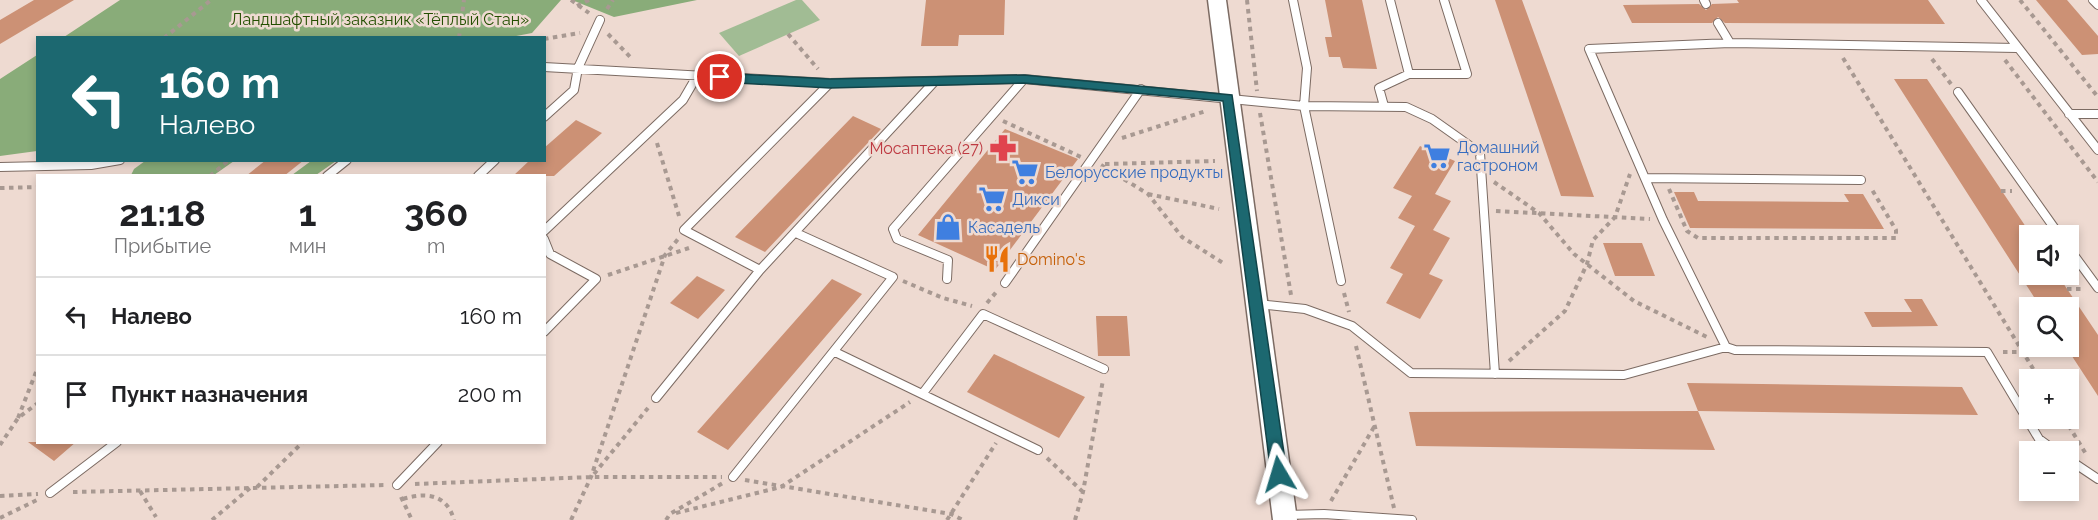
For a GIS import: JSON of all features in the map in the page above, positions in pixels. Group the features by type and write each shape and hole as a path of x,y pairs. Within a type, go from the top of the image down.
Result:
{"main road":[{"path":"1217,0 1228,98 1285,518"}],"lane":[{"path":"1293,0 1307,68 1304,106 1341,281"},
{"path":"1390,0 1409,74"},
{"path":"1384,106 1379,88 1409,74 1467,74 1444,0"},
{"path":"1981,0 2098,150"},
{"path":"2093,0 2098,5"},
{"path":"546,115 574,90 578,68 600,20"},
{"path":"1718,23 1730,43"},
{"path":"1726,347 1663,220 1589,49 1730,43 2017,48"},
{"path":"546,67 830,83 1024,79 1141,88 1304,106 1406,107 1432,119 1480,153 1495,374"},
{"path":"546,229 683,100 698,76"},
{"path":"946,279 948,260 897,239 893,229 1024,79"},
{"path":"656,398 760,270 935,81"},
{"path":"760,270 704,243 684,230 830,83"},
{"path":"1005,283 1141,88"},
{"path":"1958,92 2052,225"},
{"path":"2069,114 2098,114"},
{"path":"0,167 91,165 108,162"},
{"path":"330,174 344,162"},
{"path":"480,174 493,162"},
{"path":"1645,178 1861,180"},
{"path":"733,477 893,277 796,233"},
{"path":"546,244 550,254 596,279 546,330"},
{"path":"2079,262 2098,288"},
{"path":"1257,303 1305,309 1352,326 1412,373 1624,375 1726,347 1736,350 1987,352 2042,441"},
{"path":"923,393 983,314 1104,369"},
{"path":"835,352 1038,450"},
{"path":"50,493 114,444"},
{"path":"397,485 436,444"},
{"path":"2079,466 2098,479"},
{"path":"1285,518 1324,514 1412,520"}],"path":[{"path":"166,36 211,0"},
{"path":"459,36 464,0"},
{"path":"571,0 600,20"},
{"path":"577,6 589,0"},
{"path":"1247,0 1258,101 1293,307"},
{"path":"2020,0 2098,97"},
{"path":"546,39 604,27 609,36 648,72"},
{"path":"788,34 830,83"},
{"path":"1834,44 2019,344"},
{"path":"1922,46 1958,92"},
{"path":"1996,48 2098,182"},
{"path":"1110,135 1126,139 1208,110"},
{"path":"571,520 591,477 665,255 684,230 652,128"},
{"path":"1495,374 1565,311 1587,264 1593,240 1615,217 1635,156"},
{"path":"212,174 226,162"},
{"path":"1101,165 1148,194 1219,209"},
{"path":"1481,172 1539,213 1574,254 1634,301 1726,347"},
{"path":"1664,178 1685,226 1698,238 1896,238 1896,230 1872,189 1861,180"},
{"path":"0,188 36,187"},
{"path":"1148,194 1182,237 1223,263"},
{"path":"1483,210 1663,220"},
{"path":"596,279 704,243"},
{"path":"893,277 944,298 982,308 1005,283"},
{"path":"1341,281 1392,496"},
{"path":"1987,352 2019,352"},
{"path":"1075,520 1083,492 1104,369"},
{"path":"0,445 18,418 36,372"},
{"path":"670,514 781,487 923,393"},
{"path":"591,477 656,398"},
{"path":"18,418 36,404"},
{"path":"1324,514 1374,426"},
{"path":"2071,429 2087,455"},
{"path":"947,520 1003,432"},
{"path":"257,487 301,444"},
{"path":"1038,450 1083,492"},
{"path":"0,496 591,477 733,477 781,487 951,514 963,520"},
{"path":"666,520 670,514 733,477"},
{"path":"397,485 412,520"},
{"path":"212,520 250,488"},
{"path":"140,490 156,517"},
{"path":"0,518 50,493"},
{"path":"402,499 424,494 442,499 453,512 454,520"}],"green space":[{"name":"Ландшафтный заказник «Тёплый Стан»","path":"120,0 561,0 532,33 516,36 66,36"},
{"path":"572,0 697,0 614,17"},
{"path":"796,0 802,0 820,20 739,56 719,33"},
{"path":"36,56 36,151 0,156 0,79"},
{"path":"144,162 233,162 215,174 132,174"},
{"path":"310,162 335,162 317,174 293,174"}],"building":[{"path":"34,0 74,0 0,44 0,20"},
{"path":"926,0 1005,0 1004,35 959,35 958,46 921,46"},
{"path":"1325,0 1362,0 1377,69 1343,68 1340,57 1329,57 1325,37 1332,37"},
{"path":"1495,0 1522,0 1594,197 1561,196"},
{"path":"1737,0 1928,0 1945,24 1725,23 1718,17 1712,23 1632,23 1623,5 1699,4 1706,10 1712,4 1739,3"},
{"path":"2036,0 2067,0 2098,36 2098,54 2082,55"},
{"path":"1894,79 1927,79 2025,225 2019,225 2019,274"},
{"path":"853,116 881,129 765,252 735,237"},
{"path":"576,120 602,133 554,176 515,174 528,162 546,162 546,146"},
{"path":"1005,129 1078,159 995,270 918,235"},
{"path":"1420,146 1455,161 1435,194 1451,201 1433,230 1450,238 1429,274 1443,280 1420,319 1386,303 1403,274 1390,268 1415,226 1398,218 1412,196 1393,188"},
{"path":"264,162 302,162 286,174 248,174"},
{"path":"1674,192 1694,192 1698,201 1849,202 1844,194 1863,194 1884,229 1690,228"},
{"path":"1603,243 1642,243 1655,276 1615,276"},
{"path":"697,276 725,290 698,319 670,303"},
{"path":"832,279 862,294 728,450 697,432"},
{"path":"2026,285 2064,285 2072,297 2034,297"},
{"path":"1904,299 1922,299 1938,326 1872,327 1864,312 1912,312"},
{"path":"2079,307 2098,335 2098,396 2073,357 2079,357"},
{"path":"1096,316 1127,316 1130,356 1098,356"},
{"path":"994,354 1085,397 1059,438 967,392"},
{"path":"1687,383 1962,387 1978,415 1698,411"},
{"path":"1698,411 1715,450 1416,446 1409,412"},
{"path":"28,442 74,444 54,461"}],"place":[{"name":"Мосаптека (27)","path":"1003,148"},
{"name":"Домашний гастроном","path":"1437,156"},
{"name":"Белорусские продукты","path":"1025,172"},
{"name":"Дикси","path":"992,199"},
{"name":"Касадель","path":"948,227"},
{"name":"Domino's","path":"997,259"}],"route":[{"path":"720,77 830,83 1024,79 1141,88 1228,98 1279,474"}]}
